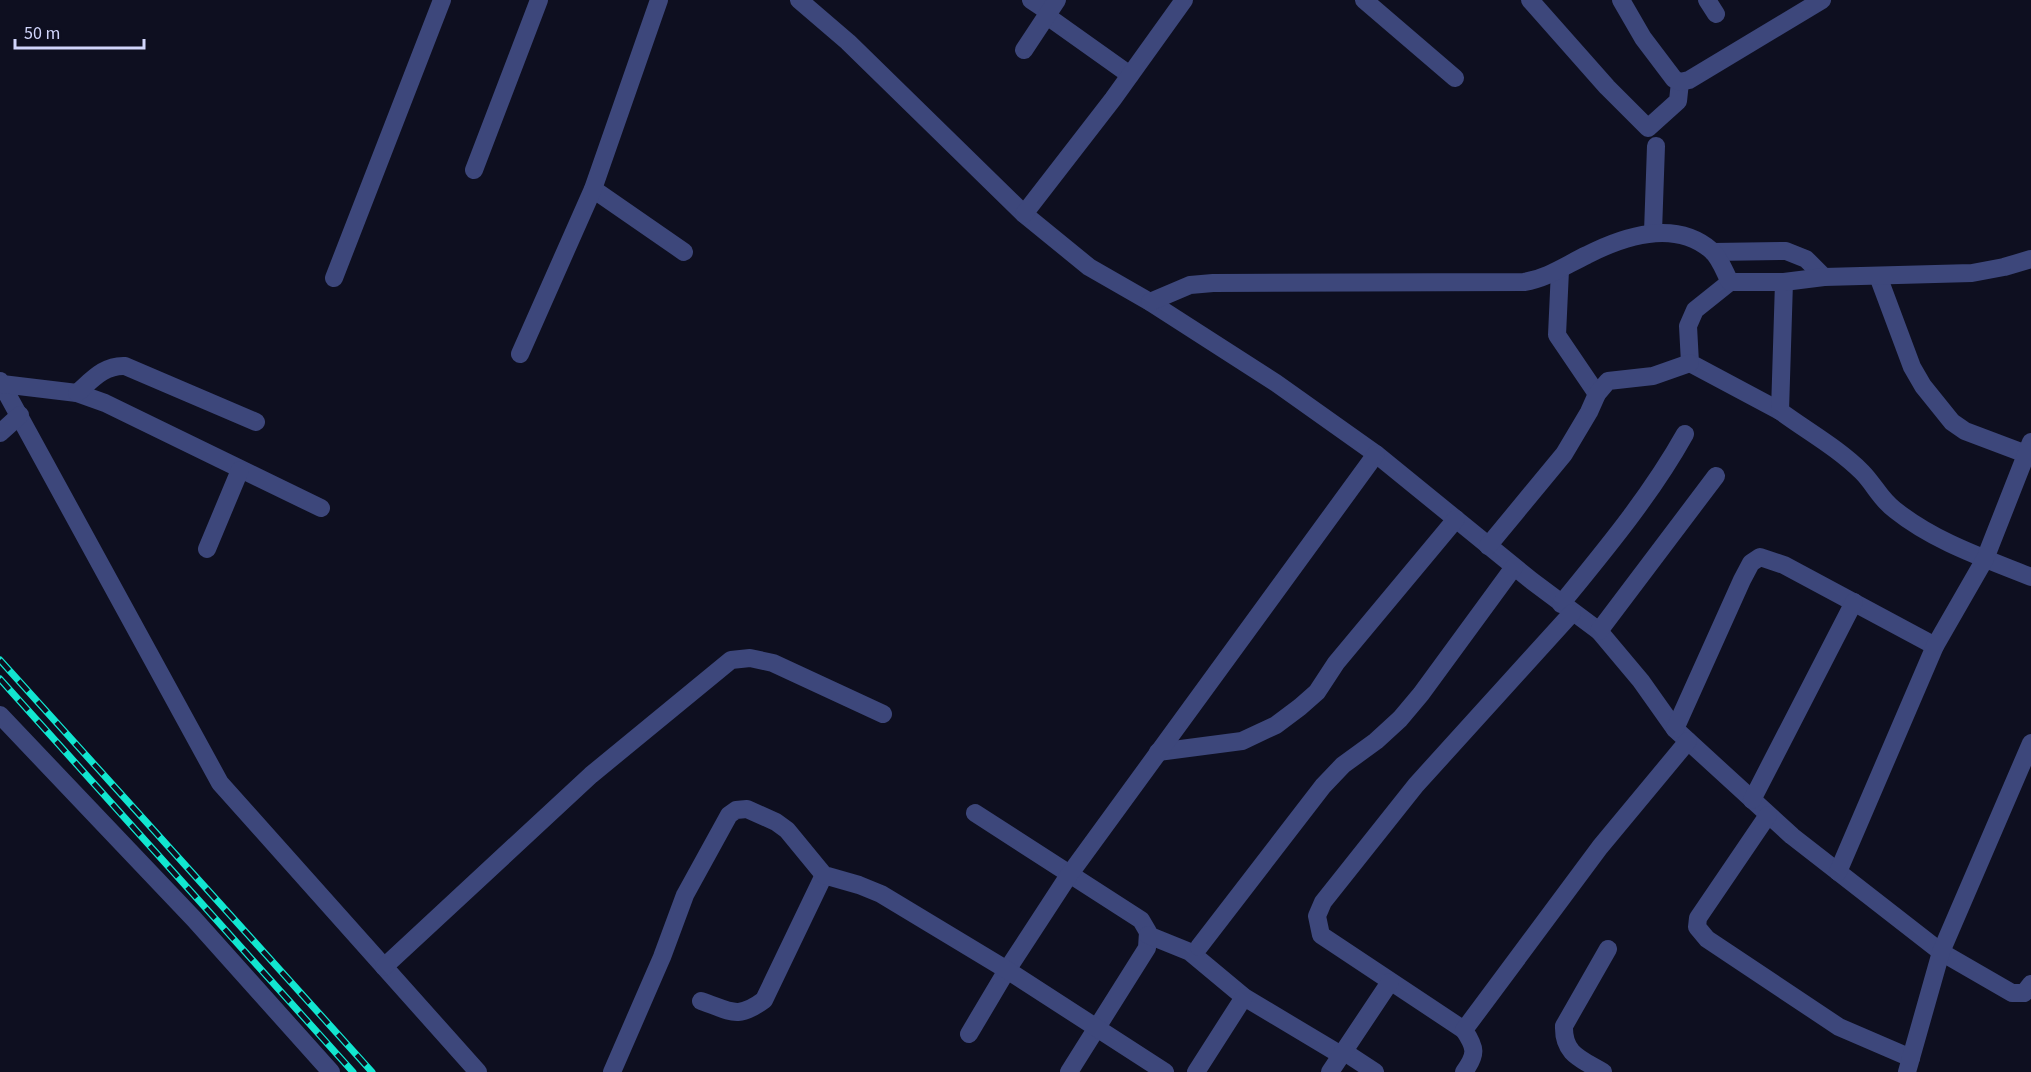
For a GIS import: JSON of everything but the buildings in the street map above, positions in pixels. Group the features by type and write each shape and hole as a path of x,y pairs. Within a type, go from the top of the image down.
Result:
{"street":[{"path":"334,278 442,0"},
{"path":"474,170 539,0"},
{"path":"520,354 593,189 658,0"},
{"path":"799,0 848,42 1024,214 1089,267 1150,302 1276,382 1376,454 1514,567 1599,631 1682,735 1792,836 1941,952 2012,993 2024,993 2031,984"},
{"path":"1031,0 1051,9 1130,75"},
{"path":"1024,214 1184,0"},
{"path":"1364,0 1455,78"},
{"path":"1530,0 1606,87 1648,128 1678,101 1680,82"},
{"path":"1621,0 1643,38 1674,79 1680,82 1689,80 1822,0"},
{"path":"1024,50 1051,9"},
{"path":"1653,232 1656,146"},
{"path":"593,189 684,252"},
{"path":"1150,302 1191,285 1213,283 1524,282 1536,280 1560,270 1588,254 1626,239 1653,232 1681,235 1702,244 1713,252 1730,282"},
{"path":"1713,252 1786,252 1806,259 1824,277"},
{"path":"1690,363 1688,326 1695,310 1730,282 1784,282 1824,277 1972,273 2031,259"},
{"path":"1560,270 1557,335 1597,394"},
{"path":"1838,872 1935,646 1985,559 2028,448 1965,431 1952,422 1911,367 1878,276"},
{"path":"1780,411 1784,282"},
{"path":"1488,546 1564,454 1597,394 1608,381 1653,376 1690,363 1780,411 1844,456 1863,472 1893,509 1927,532 1971,554 2031,577"},
{"path":"77,393 105,369 115,365 126,366 256,422"},
{"path":"1,383 77,393 105,403 321,508"},
{"path":"1,383 220,783 478,1072"},
{"path":"0,433 20,415"},
{"path":"1464,1072 1473,1060 1474,1050 1464,1030 1321,935 1317,916 1323,902 1416,785 1567,608 1672,457 1684,434"},
{"path":"969,1034 1007,970 1069,875 1376,454"},
{"path":"207,549 240,470"},
{"path":"1599,631 1716,477"},
{"path":"1158,752 1242,741 1276,725 1300,707 1317,692 1336,663 1456,519"},
{"path":"1464,1030 1682,735 1751,563 1760,557 1784,565 1935,646"},
{"path":"1199,947 1323,786 1343,765 1384,734 1421,693 1514,567"},
{"path":"1752,800 1854,602"},
{"path":"384,967 591,775 731,660 750,658 773,663 883,714"},
{"path":"0,715 194,919 331,1072"},
{"path":"1768,815 1698,918 1697,927 1707,939 1839,1027 1909,1065 1941,952 2025,774 2031,743"},
{"path":"612,1072 686,895 729,815 736,810 747,809 776,822 787,830 824,875 881,894 1007,970 1165,1072"},
{"path":"975,813 1141,920 1148,935 1147,948 1070,1072"},
{"path":"700,1001 739,1013 752,1009 764,1000 824,875"},
{"path":"1148,935 1190,952 1244,997 1375,1072"},
{"path":"1603,1072 1568,1049 1563,1038 1564,1026 1608,949"},
{"path":"1330,1072 1390,982"},
{"path":"1196,1072 1244,997"}],"railway":[{"path":"0,660 372,1072"},
{"path":"0,679 353,1072"}]}
